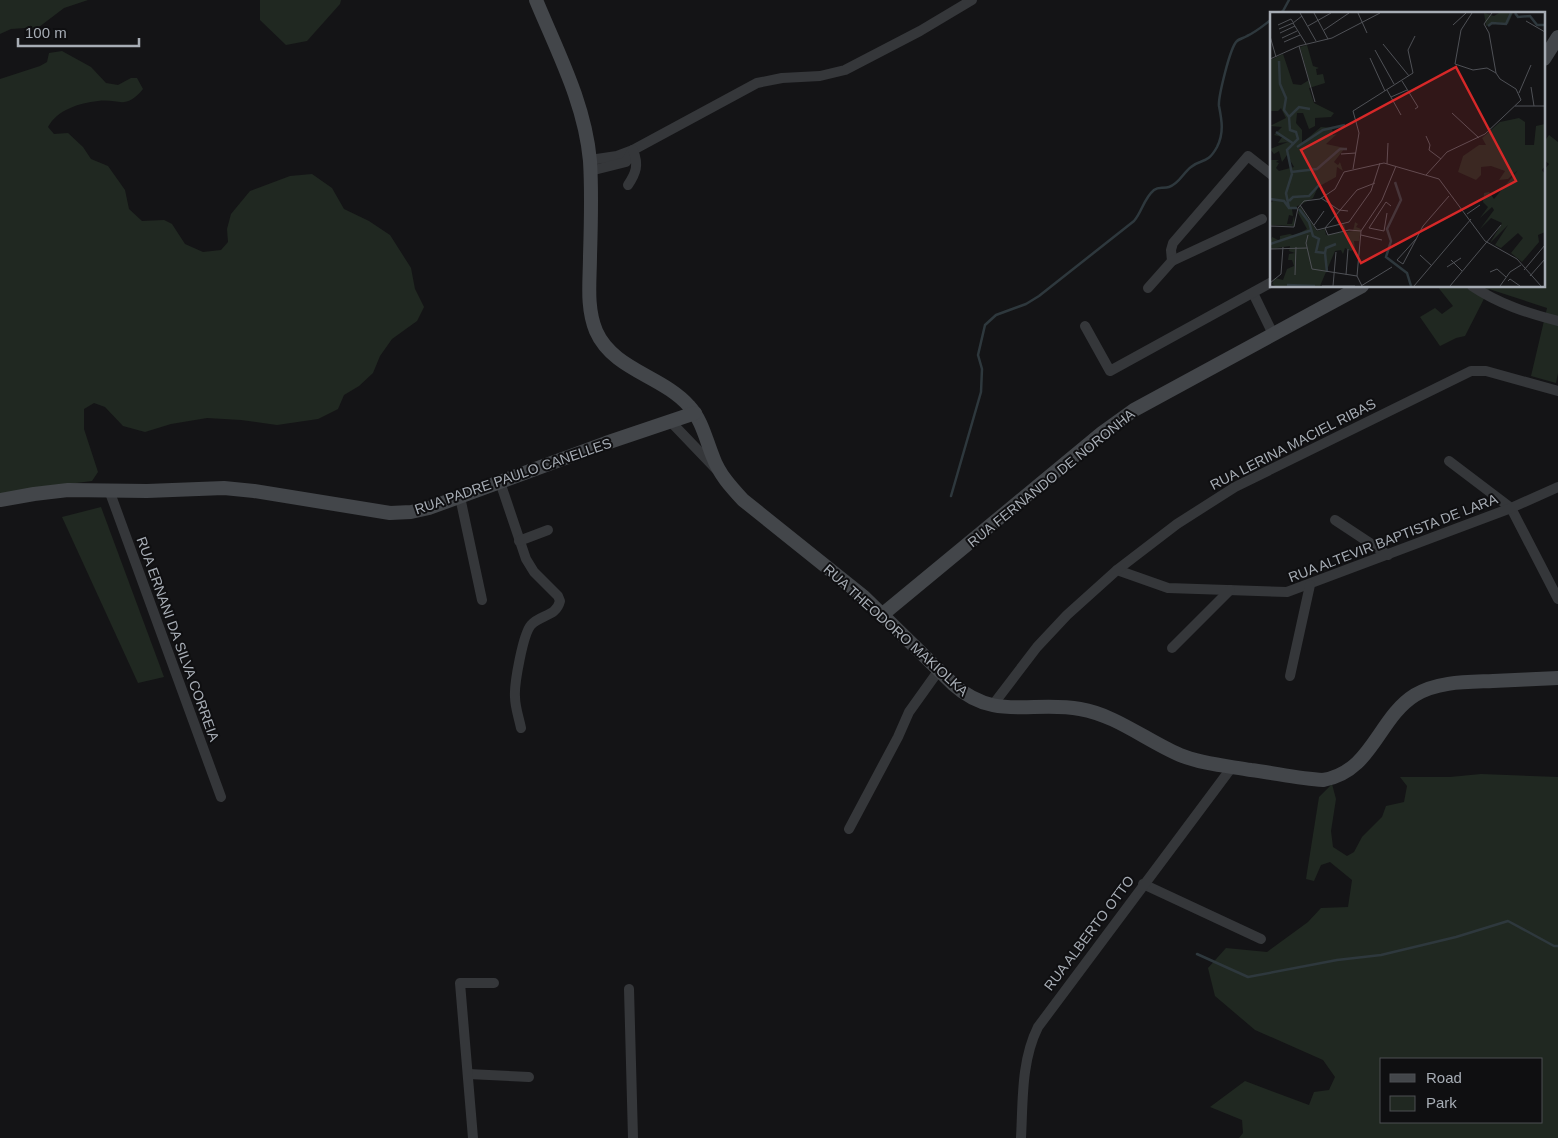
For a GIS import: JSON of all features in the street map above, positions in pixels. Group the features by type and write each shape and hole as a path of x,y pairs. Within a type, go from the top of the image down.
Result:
{"main road":[{"name":"RUA THEODORO MAKIOLKA","path":"536,0 574,91 586,134 590,165 590,304 596,331 611,352 680,397 695,413 713,459 724,478 750,507 842,578 883,614 953,684 975,701 992,706 1012,708 1060,707 1086,710 1111,719 1183,756 1232,767 1312,779 1334,778 1350,770 1399,709 1427,689 1453,684 1558,678"},
{"path":"1546,56 1558,37"},
{"name":"RUA FERNANDO DE NORONHA","path":"883,614 1119,421 1150,400 1358,288"},
{"name":"RUA PADRE PAULO CANELLES","path":"0,500 51,491 239,489 381,512 402,513 421,511 606,443 695,413"}],"street":[{"path":"590,165 626,162 633,150 757,83 782,78 820,76 845,70 920,31 972,0"},
{"path":"628,185 634,177 637,165 633,150"},
{"path":"1172,261 1171,250 1173,243 1248,156 1270,173"},
{"path":"1148,288 1172,261 1262,219"},
{"path":"1085,326 1110,371 1270,283"},
{"path":"1475,288 1516,310 1558,321"},
{"path":"1250,294 1270,336"},
{"name":"RUA LERINA MACIEL RIBAS","path":"992,706 1052,629 1117,570 1176,524 1235,487 1465,373 1472,371 1486,372 1558,391"},
{"path":"670,422 724,478"},
{"path":"1448,461 1511,508 1558,599"},
{"path":"500,482 519,541 529,565 558,596 560,601 556,611 531,625 524,639 514,691 521,728"},
{"name":"RUA ALTEVIR BAPTISTA DE LARA","path":"1117,570 1168,588 1281,593 1310,585 1511,508 1558,486"},
{"name":"RUA ERNANI DA SILVA CORREIA","path":"109,490 221,797"},
{"path":"460,497 482,600"},
{"path":"1335,520 1388,555"},
{"path":"519,541 548,530"},
{"path":"1290,676 1310,585"},
{"path":"1172,648 1230,590"},
{"path":"849,829 898,737 909,712 939,670"},
{"name":"RUA ALBERTO OTTO","path":"1021,1138 1026,1067 1032,1038 1045,1016 1232,767"},
{"path":"1143,884 1261,939"},
{"path":"473,1138 460,983 494,983"},
{"path":"629,989 633,1138"},
{"path":"468,1074 529,1078"}],"green space":[{"path":"0,0 88,0 64,8 39,27 11,29 0,34"},
{"path":"260,0 341,0 340,4 307,41 286,45 260,20"},
{"path":"62,51 91,67 106,83 118,85 131,78 137,78 143,89 137,96 126,102 98,101 69,108 57,116 48,127 54,134 68,133 83,147 91,159 108,166 125,190 129,209 142,221 164,220 172,224 185,244 203,252 221,250 228,242 227,229 231,214 250,191 290,176 312,174 332,188 344,209 369,221 390,235 411,268 415,289 424,307 417,321 392,339 380,356 373,373 359,386 344,395 338,409 318,419 277,425 207,418 171,424 145,432 123,426 105,407 94,403 84,409 84,429 98,472 92,481 29,489 0,496 0,79 40,66 47,62 49,53"},
{"path":"1549,135 1558,142 1558,373 1556,383 1531,376 1547,308 1489,289 1465,336 1440,346 1420,317 1435,308 1442,314 1453,306 1439,288 1546,288 1546,168 1549,164 1546,162 1546,139"},
{"path":"101,507 164,677 138,683 62,517"},
{"path":"1481,774 1558,777 1558,1138 1239,1138 1243,1133 1242,1120 1210,1107 1245,1081 1309,1105 1314,1092 1329,1090 1335,1077 1323,1060 1255,1030 1215,996 1208,968 1226,948 1267,952 1308,922 1321,908 1348,907 1352,880 1330,862 1321,865 1314,881 1306,879 1319,797 1332,784 1336,799 1331,831 1333,847 1347,856 1354,852 1362,837 1382,817 1386,806 1404,802 1407,786 1400,777 1450,777"}],"waterway":[{"path":"1281,12 1289,0"},
{"path":"951,496 981,392 982,369 978,355 985,325 996,315 1026,304 1039,296 1134,221 1154,190 1172,186 1191,167 1207,159 1213,153 1221,137 1220,93 1234,45 1238,40 1254,33 1270,21"},
{"path":"1197,954 1248,977 1337,960 1381,955 1456,937 1508,921 1554,946 1558,946"}]}
